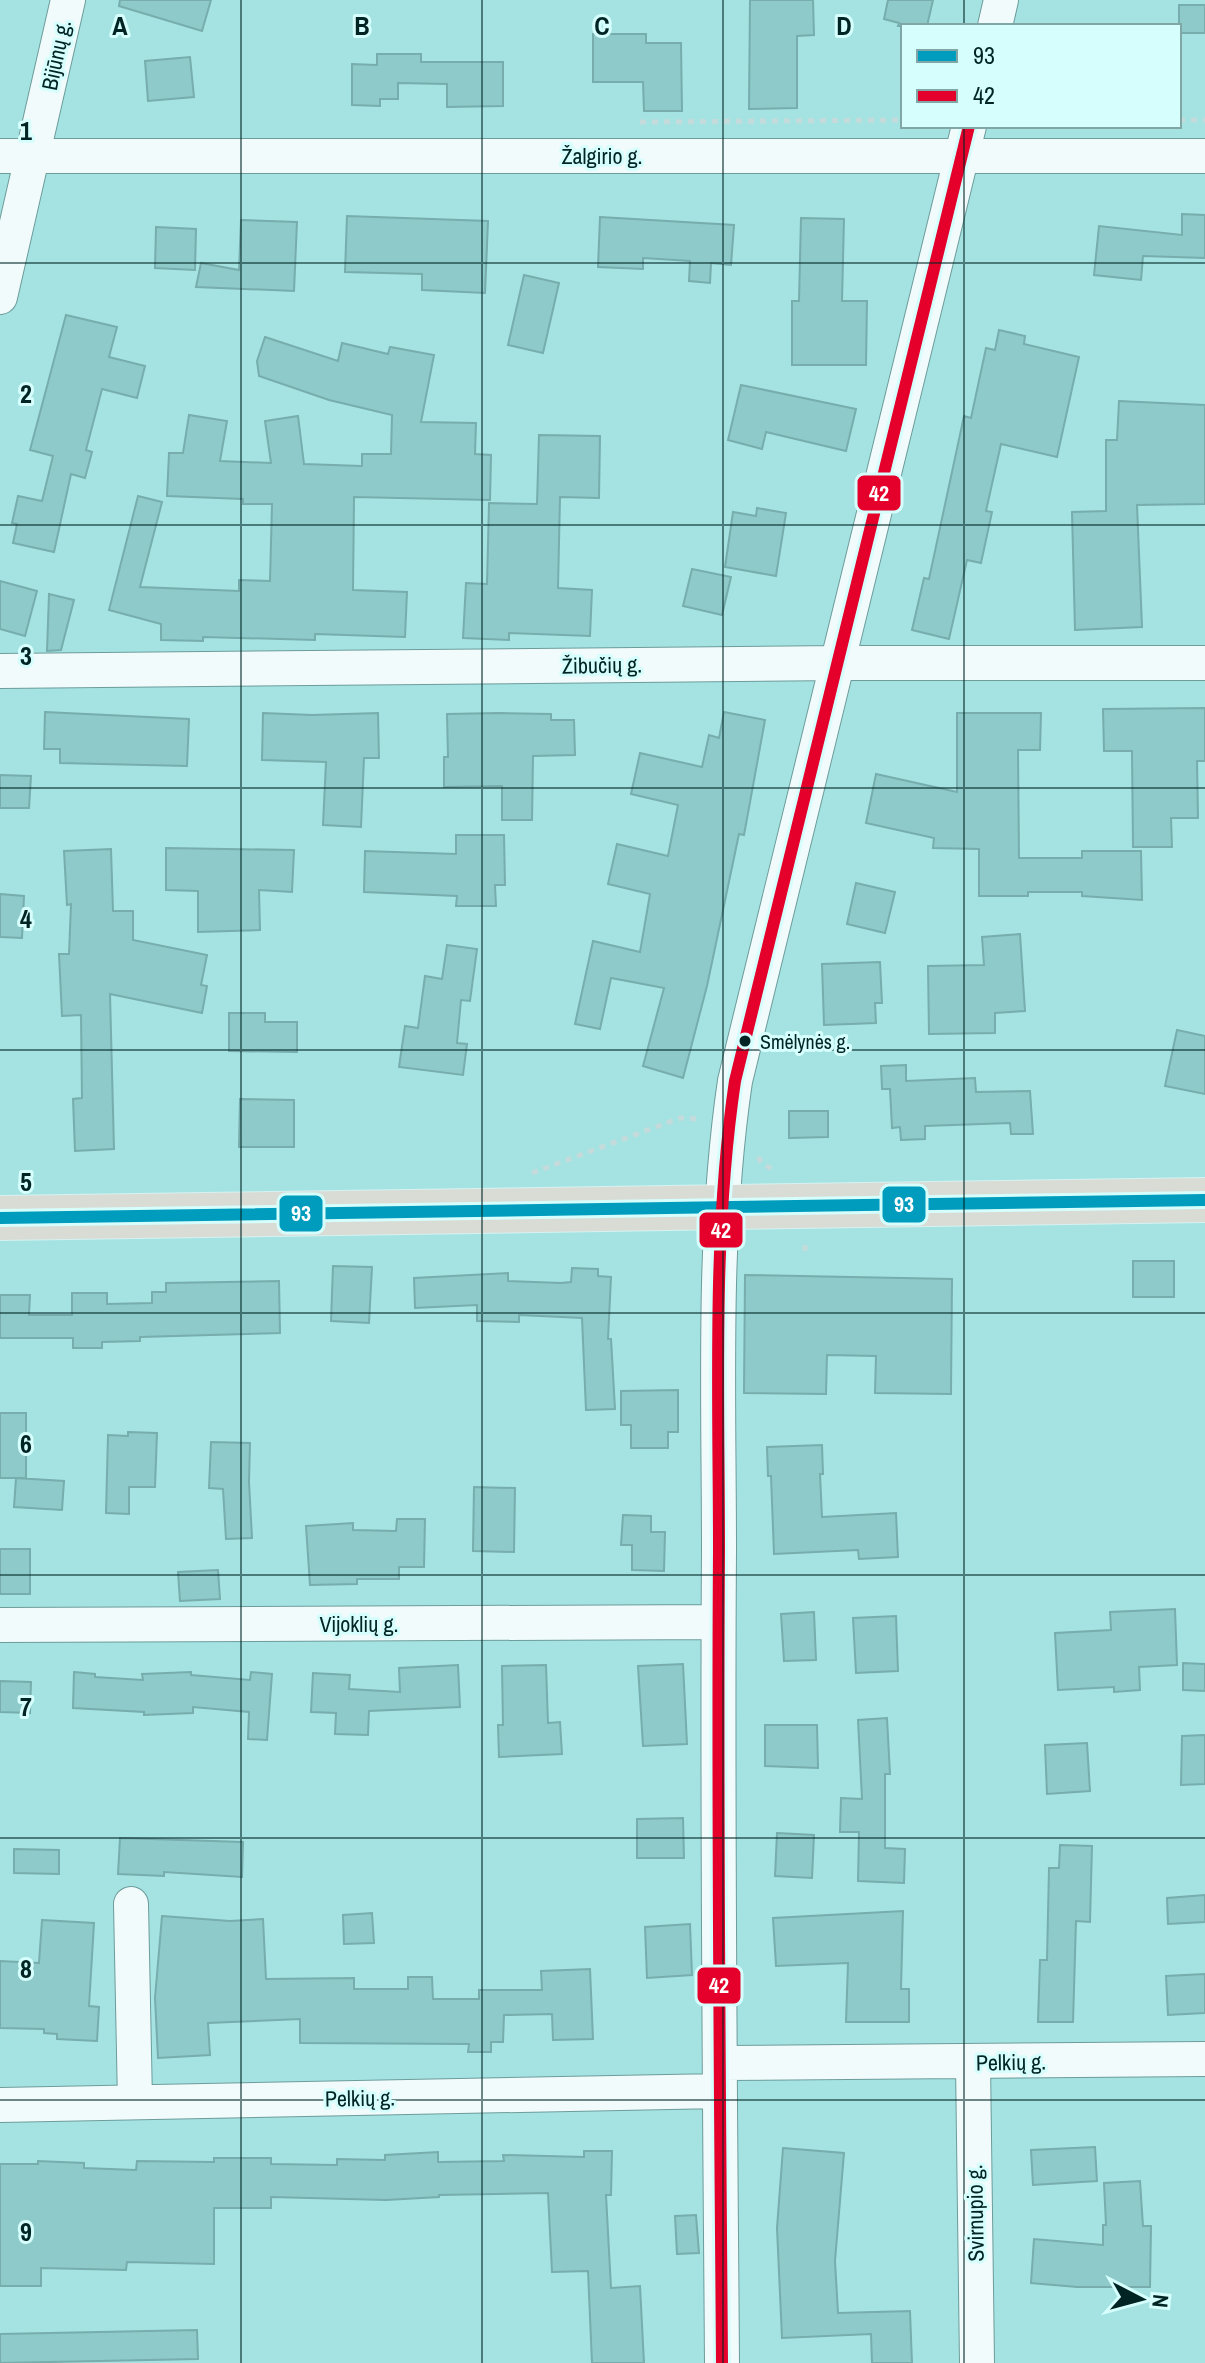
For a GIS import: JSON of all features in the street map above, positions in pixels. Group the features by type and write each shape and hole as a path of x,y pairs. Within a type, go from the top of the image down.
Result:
{"highway":[{"path":"0,1218 1205,1200"}],"street":[{"name":"Bijūnų g.","path":"0,297 68,0"},
{"path":"995,24 1001,0"},
{"name":"Žalgirio g.","path":"0,156 966,141 1205,156"},
{"path":"722,2363 718,1622 721,1207 729,1121 735,1081 966,141"},
{"name":"Žibučių g.","path":"0,671 840,663 1205,663"},
{"name":"Vijoklių g.","path":"0,1625 718,1622"},
{"path":"131,1904 135,2102"},
{"name":"Pelkių g.","path":"0,2105 720,2077 973,2063 1205,2059"},
{"name":"Svirnupio g.","path":"973,2063 977,2363"}],"path":[{"path":"1181,120 1205,120"},
{"path":"525,1176 680,1118 729,1121 753,1131 755,1152 762,1163 774,1171 790,1171"}],"building":[{"path":"120,0 211,0 202,31 119,6"},
{"path":"750,0 813,0 814,35 797,36 797,108 749,109"},
{"path":"888,0 933,0 927,24 898,26 899,23 884,19"},
{"path":"1179,5 1205,5 1205,33 1181,33"},
{"path":"593,34 646,34 646,43 681,43 682,111 644,111 643,82 593,82"},
{"path":"377,54 421,54 421,62 503,62 503,106 447,107 447,84 398,83 398,99 380,99 380,106 352,105 352,64 377,65"},
{"path":"190,57 194,97 148,101 145,61"},
{"path":"1182,214 1205,215 1205,258 1143,256 1141,280 1094,275 1099,226 1182,235"},
{"path":"347,216 488,221 485,293 422,290 422,274 345,272"},
{"path":"600,217 734,225 731,265 711,263 710,283 689,281 690,261 643,258 643,269 598,267"},
{"path":"801,218 844,219 842,301 867,301 866,365 792,365 792,301 799,301"},
{"path":"241,220 297,222 294,291 196,287 201,263 239,270"},
{"path":"156,227 196,229 195,270 155,268"},
{"path":"524,275 559,283 543,353 508,345"},
{"path":"66,315 117,327 109,357 145,366 137,398 102,389 86,450 92,452 85,478 71,474 54,552 13,543 17,524 12,523 18,496 42,501 53,456 30,450"},
{"path":"999,330 1025,336 1024,344 1079,357 1057,457 1001,444 986,511 992,512 981,563 967,560 949,639 912,630 924,578 929,579 964,416 971,418 986,348 995,350"},
{"path":"265,337 338,361 342,343 388,354 390,347 434,355 421,422 476,423 475,454 491,455 490,500 354,497 353,590 407,592 405,637 315,634 315,640 203,637 203,641 161,640 161,624 109,610 138,496 162,502 140,587 239,591 239,580 270,581 272,504 243,504 243,499 167,496 169,453 183,453 189,415 227,421 220,461 271,463 265,421 298,416 304,464 362,466 362,454 391,454 392,415 329,400 259,376 257,361"},
{"path":"741,385 856,409 846,451 766,432 762,449 728,440"},
{"path":"1119,401 1205,405 1205,504 1137,505 1142,627 1075,630 1072,512 1106,511 1106,440 1117,440"},
{"path":"539,435 600,436 599,498 560,497 558,588 592,590 590,636 509,633 509,640 463,638 466,583 487,584 489,503 537,504"},
{"path":"757,508 786,513 776,576 725,567 733,512 756,516"},
{"path":"692,569 731,577 722,615 683,606"},
{"path":"0,581 37,591 25,636 0,629"},
{"path":"49,594 74,600 61,650 47,651"},
{"path":"1205,708 1205,761 1197,761 1198,818 1171,818 1172,847 1133,847 1132,751 1104,751 1103,709"},
{"path":"45,712 189,719 187,766 60,763 60,749 44,749"},
{"path":"724,712 765,720 744,835 739,834 707,986 683,1078 643,1066 664,988 611,978 600,1029 575,1024 593,941 640,952 650,894 608,884 617,844 668,856 678,805 631,794 640,753 702,767 709,735 719,738"},
{"path":"263,713 378,713 379,758 364,758 361,827 323,825 326,762 262,760"},
{"path":"957,713 1041,713 1040,750 1018,750 1019,858 1082,858 1082,851 1141,851 1142,900 1082,896 1082,892 979,896 979,849 933,848 934,838 866,823 876,774 957,792"},
{"path":"447,714 551,714 551,720 574,720 575,755 533,756 532,820 502,820 502,786 444,787 444,757 448,757"},
{"path":"0,775 31,776 29,808 0,808"},
{"path":"456,835 504,835 505,885 495,885 496,906 456,906 457,896 364,892 365,851 456,854"},
{"path":"166,848 294,850 292,892 259,890 260,930 198,932 198,891 166,890"},
{"path":"111,849 113,911 133,911 133,940 207,955 201,985 207,986 202,1013 110,994 114,1149 75,1151 73,1099 82,1098 81,1015 62,1016 59,954 69,954 71,904 67,905 64,851"},
{"path":"856,883 895,892 885,933 847,924"},
{"path":"0,894 24,896 22,938 0,937"},
{"path":"1020,934 1025,1011 995,1013 995,1033 929,1034 928,966 984,965 982,937"},
{"path":"447,945 477,949 470,1001 461,1000 457,1043 467,1044 463,1075 399,1067 405,1026 418,1028 425,976 442,979"},
{"path":"880,962 882,1003 875,1003 876,1023 824,1025 822,964"},
{"path":"229,1013 265,1013 265,1022 297,1022 297,1052 229,1051"},
{"path":"1177,1030 1205,1036 1205,1094 1165,1086"},
{"path":"906,1065 906,1081 975,1078 976,1092 1030,1091 1033,1134 1011,1134 1010,1123 925,1126 925,1139 901,1140 900,1127 892,1128 890,1089 882,1089 881,1066"},
{"path":"240,1099 294,1100 294,1147 239,1147"},
{"path":"789,1111 828,1111 828,1137 789,1138"},
{"path":"1133,1261 1174,1261 1174,1297 1133,1297"},
{"path":"333,1266 372,1267 369,1323 331,1321"},
{"path":"572,1268 598,1269 598,1276 611,1277 608,1339 611,1339 615,1409 586,1410 582,1318 519,1315 519,1322 477,1321 477,1305 415,1308 414,1278 508,1273 508,1281 561,1283 571,1282"},
{"path":"745,1275 952,1279 951,1394 875,1393 876,1356 827,1355 826,1394 744,1393"},
{"path":"279,1281 280,1333 140,1337 140,1341 102,1342 102,1348 73,1348 73,1338 0,1338 0,1295 30,1295 29,1315 72,1315 72,1293 107,1293 107,1304 152,1303 152,1292 166,1292 166,1283"},
{"path":"678,1390 678,1432 668,1432 668,1448 631,1448 631,1425 621,1425 621,1391"},
{"path":"0,1413 26,1413 26,1478 0,1478"},
{"path":"128,1432 157,1433 155,1487 129,1487 129,1514 106,1513 108,1435 128,1436"},
{"path":"211,1442 250,1443 252,1538 226,1539 223,1489 209,1488"},
{"path":"822,1445 822,1517 896,1513 898,1557 859,1559 858,1550 774,1554 767,1447"},
{"path":"16,1478 64,1481 62,1510 14,1507"},
{"path":"474,1487 515,1488 514,1552 473,1551"},
{"path":"623,1515 651,1516 651,1532 665,1532 664,1571 632,1570 632,1545 621,1545"},
{"path":"397,1519 425,1519 424,1567 399,1567 399,1579 357,1579 357,1584 310,1585 306,1526 353,1523 353,1530 396,1531"},
{"path":"0,1549 30,1549 30,1594 0,1594"},
{"path":"218,1570 220,1599 180,1601 178,1572"},
{"path":"1175,1609 1177,1665 1139,1667 1140,1690 1114,1692 1114,1687 1058,1690 1055,1633 1111,1630 1110,1612"},
{"path":"814,1612 816,1660 784,1661 781,1614"},
{"path":"896,1616 898,1671 856,1673 853,1618"},
{"path":"1183,1663 1205,1664 1205,1691 1183,1690"},
{"path":"683,1664 687,1744 643,1746 638,1666"},
{"path":"458,1665 460,1707 369,1711 368,1735 335,1734 336,1713 311,1712 313,1673 350,1675 349,1689 400,1692 399,1668"},
{"path":"546,1665 548,1723 560,1722 562,1754 499,1757 498,1725 503,1725 502,1666"},
{"path":"74,1672 95,1674 95,1677 143,1680 142,1674 191,1672 191,1675 250,1680 251,1672 272,1674 267,1740 248,1739 249,1712 193,1707 193,1713 144,1715 144,1712 73,1708"},
{"path":"0,1681 31,1682 30,1713 0,1712"},
{"path":"887,1718 890,1774 885,1774 885,1848 905,1849 904,1883 858,1881 859,1832 840,1832 841,1798 862,1799 858,1720"},
{"path":"765,1725 817,1725 818,1768 765,1766"},
{"path":"1205,1735 1205,1784 1181,1785 1182,1736"},
{"path":"1087,1743 1090,1791 1047,1794 1045,1745"},
{"path":"683,1818 684,1858 637,1858 637,1819"},
{"path":"777,1833 814,1835 812,1878 775,1876"},
{"path":"120,1838 243,1842 242,1877 164,1872 164,1876 118,1874"},
{"path":"1060,1845 1092,1846 1090,1922 1076,1921 1073,2022 1038,2022 1040,1960 1047,1960 1049,1868 1059,1868"},
{"path":"14,1849 59,1850 59,1874 14,1873"},
{"path":"1205,1895 1205,1922 1168,1924 1167,1898"},
{"path":"903,1911 901,1989 909,1989 909,2022 846,2022 848,1963 776,1966 773,1918"},
{"path":"372,1913 374,1943 344,1944 343,1915"},
{"path":"162,1916 230,1921 263,1919 266,1979 354,1978 354,1989 408,1989 408,1977 432,1977 433,1999 479,1999 479,1990 542,1990 541,1971 590,1969 593,2039 553,2040 552,2014 504,2015 503,2042 491,2042 491,2052 468,2052 469,2044 300,2043 300,2019 208,2023 210,2055 158,2058 155,1998"},
{"path":"42,1920 94,1923 89,2006 99,2007 97,2041 57,2039 57,2034 44,2033 44,2029 0,2028 0,1961 39,1963"},
{"path":"690,1924 692,1975 647,1978 645,1927"},
{"path":"1205,1974 1205,2013 1168,2015 1166,1976"},
{"path":"1095,2147 1097,2181 1033,2185 1031,2150"},
{"path":"783,2148 844,2153 835,2261 838,2313 910,2311 912,2363 872,2363 871,2334 782,2338 777,2228"},
{"path":"584,2151 612,2151 611,2195 606,2195 611,2288 640,2286 644,2363 592,2363 588,2271 552,2272 548,2193 439,2195 386,2200 271,2197 271,2208 214,2208 214,2264 127,2262 126,2270 41,2268 41,2286 0,2286 0,2164 38,2164 38,2161 84,2163 84,2168 136,2170 137,2161 214,2162 214,2158 271,2158 271,2164 337,2165 337,2159 385,2160 385,2155 438,2152 438,2162 504,2161 503,2155 584,2157"},
{"path":"1140,2181 1143,2226 1151,2226 1150,2287 1077,2287 1031,2283 1034,2239 1103,2245 1103,2225 1106,2225 1104,2183"},
{"path":"696,2215 699,2253 677,2254 675,2216"},
{"path":"197,2330 198,2359 0,2363 0,2334"}],"transit line":[{"name":"42","path":"722,2363 718,1375 720,1257 728,1139 735,1081 969,128"},
{"name":"93","path":"0,1218 1205,1200"}],"place":[{"name":"Smėlynės g.","path":"745,1041"}]}
